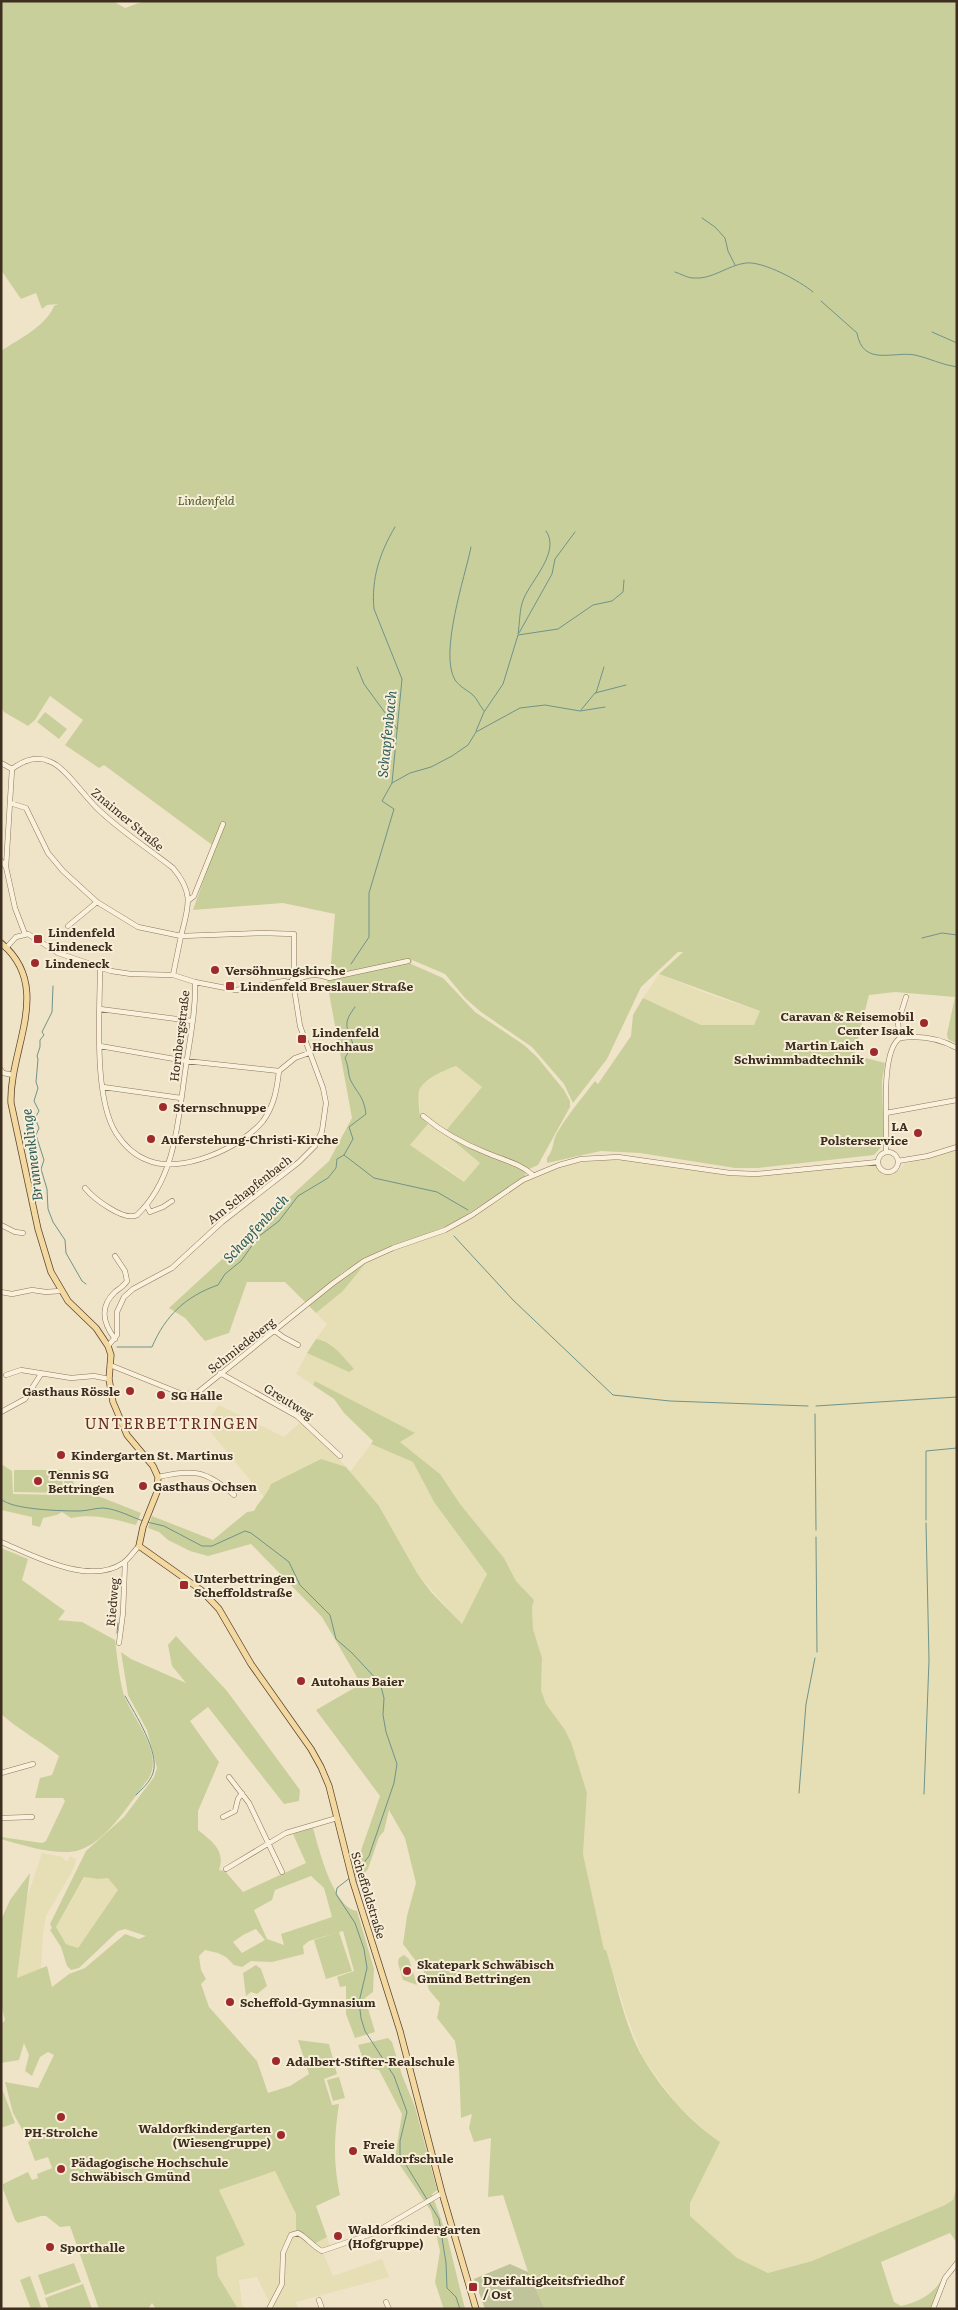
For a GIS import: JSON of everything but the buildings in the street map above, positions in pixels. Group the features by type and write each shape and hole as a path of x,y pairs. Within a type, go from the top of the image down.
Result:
{"main road":[{"path":"4,946 21,968 27,990 25,1024 13,1075 11,1103 44,1254 60,1291 96,1328 108,1346 112,1402 130,1439 153,1466 158,1477 157,1492 143,1527 139,1546"},
{"name":"Scheffoldstraße","path":"139,1546 201,1590 219,1609 251,1664 311,1749 321,1767 329,1786 353,1882 400,2031 440,2194 476,2309"}],"street":[{"name":"Znaimer Straße","path":"12,769 21,762 39,758 56,764 104,815 173,868 180,877 189,900"},
{"path":"1,762 12,769 6,867 15,908 25,934 58,952 100,968 131,974 173,975 195,982 236,990 284,981 291,984 308,976 322,975 328,978 408,961"},
{"path":"10,804 26,808 48,854 63,871 97,902 138,927 181,936 244,933 294,934 294,975 291,984"},
{"path":"173,975 189,900 194,896 223,824"},
{"path":"1,861 6,867"},
{"path":"68,926 97,902"},
{"path":"4,946 16,937 25,934"},
{"path":"100,968 100,1046 103,1087 109,1118 126,1146 147,1161 169,1164 195,1160 216,1154 246,1138 264,1120 270,1110 277,1088 279,1071"},
{"name":"Hornbergstraße","path":"147,1206 169,1164 192,1021 195,982"},
{"name":"Am Schapfenbach","path":"115,1339 117,1312 124,1297 172,1268 222,1222 299,1162 315,1146 322,1131 326,1103 323,1088 300,1026 294,988 291,984"},
{"path":"900,1038 898,1023 906,997"},
{"path":"100,1009 192,1021"},
{"path":"886,1152 888,1065 893,1044 900,1038 929,1037 944,1041 957,1048"},
{"path":"100,1046 186,1061 279,1071 296,1058 309,1053"},
{"path":"1,1070 3,1073 13,1075"},
{"path":"103,1087 181,1098"},
{"path":"886,1113 957,1100"},
{"path":"423,1116 456,1139 488,1154 512,1161 533,1175"},
{"path":"898,1161 928,1156 957,1147"},
{"path":"886,1152 893,1153 898,1161 895,1170 886,1172 880,1169 878,1162 880,1156 886,1152"},
{"name":"Schmiedeberg","path":"110,1365 182,1394 197,1392 347,1273 379,1254 445,1230 466,1219 533,1175 559,1165 598,1157 618,1157 730,1173 756,1174 878,1162"},
{"path":"85,1188 91,1196 125,1216 134,1217 147,1206 150,1212 164,1207 172,1200"},
{"path":"1,1225 15,1232 24,1233"},
{"path":"108,1346 115,1339 104,1324 104,1311 109,1299 128,1281 115,1256"},
{"path":"1,1292 12,1294 32,1290 60,1291"},
{"path":"275,1331 283,1338 298,1345"},
{"path":"6,1375 21,1370 80,1378 94,1376 109,1379"},
{"name":"Greutweg","path":"220,1373 297,1416 340,1456"},
{"path":"1,1412 25,1398 41,1374"},
{"path":"158,1477 180,1472 200,1473 222,1484 234,1495"},
{"path":"1,1542 68,1569 85,1570 105,1569 125,1562 139,1546"},
{"name":"Riedweg","path":"119,1643 123,1613 125,1562"},
{"path":"1,1772 33,1764"},
{"path":"229,1777 242,1792 282,1872"},
{"path":"223,1816 235,1811 242,1792"},
{"path":"1,1818 32,1816"},
{"path":"226,1869 268,1843 298,1828 336,1818"},
{"path":"269,2309 282,2284 283,2254 291,2235 298,2233 306,2237 315,2248 322,2251 374,2233 440,2194"},
{"path":"933,2309 945,2278 957,2262"},
{"path":"319,2300 322,2309"},
{"path":"386,2302 389,2309"}],"shaded area":[{"path":"659,974 708,994 760,1011 754,1025 701,1025 643,998"},
{"path":"456,1066 482,1087 444,1133 480,1163 464,1182 447,1168 429,1160 410,1145 428,1124 420,1116 419,1092 421,1086 444,1069"},
{"path":"957,1149 957,2185 953,2200 945,2205 812,2261 768,2273 737,2258 690,2216 690,2203 719,2142 675,2102 643,2058 627,2017 606,1950 604,1951 583,1854 587,1793 571,1742 565,1730 546,1704 541,1690 542,1658 533,1629 532,1607 534,1600 516,1581 504,1558 460,1504 440,1474 399,1441 414,1433 315,1381 313,1385 296,1374 307,1353 353,1369 331,1345 323,1340 316,1339 327,1324 316,1313 343,1291 364,1264 382,1255 450,1229 473,1217 524,1182 555,1168 569,1164 617,1159 731,1175 861,1165 875,1166 888,1174 898,1171 905,1164"},
{"path":"219,1405 284,1437 300,1423 330,1448 346,1467 320,1459 264,1497 205,1425"},
{"path":"371,1444 413,1462 434,1502 487,1574 462,1625 417,1573 379,1506 350,1472"},
{"path":"42,1853 63,1857 64,1860 68,1861 70,1856 76,1859 74,1868 46,1916 41,1969 17,1978 27,1898"},
{"path":"85,1877 108,1878 119,1890 78,1948 66,1944 56,1927"},
{"path":"275,2171 296,2214 296,2230 307,2235 314,2244 327,2237 330,2246 322,2250 333,2276 382,2259 389,2277 296,2302 298,2309 277,2309 269,2302 257,2277 239,2280 242,2304 245,2309 238,2309 218,2276 216,2257 245,2245 219,2190"}],"green space":[{"name":"Lindenfeld","path":"1,1 113,1 125,8 144,1 957,1 957,1044 948,1039 947,1034 955,997 895,992 869,995 854,1055 885,1063 882,1081 884,1144 874,1155 758,1168 735,1168 640,1153 601,1151 547,1163 555,1136 561,1126 595,1081 598,1084 631,1036 633,1015 643,998 701,1025 754,1025 760,1011 659,974 683,952 678,952 641,987 607,1059 573,1103 564,1084 532,1047 481,1012 465,998 445,974 412,960 411,964 443,978 475,1012 524,1045 537,1057 564,1090 570,1101 570,1107 538,1165 525,1171 526,1176 454,1223 367,1258 343,1272 306,1303 285,1282 247,1282 229,1333 205,1341 185,1318 169,1308 329,1161 352,1118 327,982 330,975 335,914 283,903 193,910 215,847 104,765 99,768 65,745 83,720 50,696 35,720 28,726 4,712 1,707 1,351 38,326 45,320 54,306 58,304 47,305 42,309 36,293 21,299 1,270","holes":["456,1066 482,1087 444,1133 480,1163 464,1182 410,1145 428,1124 420,1116 419,1091 429,1079"]},
{"path":"45,712 67,729 59,739 37,722"},
{"path":"364,1265 343,1291 316,1313 309,1306 347,1275"},
{"path":"316,1339 332,1346 354,1369 349,1372 307,1353"},
{"path":"315,1381 415,1433 400,1442 440,1474 460,1504 504,1558 516,1581 534,1600 532,1607 533,1629 542,1658 541,1690 546,1704 565,1730 571,1742 587,1793 583,1854 604,1950 606,1950 626,2020 643,2058 659,2082 687,2115 720,2142 690,2203 690,2216 737,2258 768,2273 812,2261 945,2205 953,2200 957,2185 957,2243 950,2233 881,2262 894,2302 901,2306 925,2296 935,2289 943,2278 930,2309 545,2309 528,2272 503,2195 488,2197 491,2138 474,2142 469,2128 472,2114 461,2118 459,2067 455,2041 437,2018 440,2003 429,1990 424,1972 403,1944 407,1916 416,1883 405,1838 389,1810 384,1831 379,1837 368,1869 357,1882 352,1864 358,1859 380,1796 316,1710 361,1684 322,1617 251,1544 208,1556 190,1551 168,1540 159,1532 148,1528 152,1516 213,1540 247,1512 254,1511 271,1484 321,1459 346,1467 379,1506 417,1573 431,1592 462,1624 487,1574 434,1502 413,1462 371,1444 373,1441 344,1413 334,1399 313,1385"},
{"path":"1,1464 12,1471 13,1494 64,1495 64,1473 73,1472 74,1493 88,1492 141,1513 136,1525 95,1516 71,1518 62,1512 43,1518 40,1527 32,1525 32,1517 1,1510"},
{"name":"Tennis SG Bettringen","path":"14,1470 63,1470 62,1493 14,1492"},
{"path":"1,1548 28,1559 22,1580 65,1611 58,1620 82,1622 115,1640 123,1692 146,1737 153,1758 149,1778 124,1812 104,1834 81,1850 69,1852 52,1851 1,1839 1,1837 42,1843 46,1841 65,1801 63,1798 35,1798 40,1778 52,1775 59,1756 1,1714"},
{"path":"176,1636 227,1691 300,1790 299,1801 284,1804 208,1707 190,1721 219,1762 198,1811 198,1830 213,1842 219,1852 221,1863 219,1870 225,1871 243,1892 306,1863 293,1834 313,1828 323,1862 334,1889 348,1907 357,1911 374,1969 373,1992 365,1998 375,2032 355,2038 346,2014 346,1986 340,1987 337,1977 354,1971 343,1931 309,1941 303,1946 304,1954 272,1962 251,1961 242,1967 234,1965 226,1957 218,1953 205,1950 199,1956 201,1970 206,1979 201,1984 209,2007 257,2061 268,2093 290,2086 309,2074 298,2040 329,2044 337,2074 324,2079 332,2105 339,2104 335,2150 340,2195 316,2206 327,2237 314,2244 307,2235 296,2230 296,2214 275,2171 219,2190 245,2245 216,2257 218,2276 238,2309 156,2309 152,2303 148,2309 99,2309 70,2226 60,2227 46,2216 18,2223 15,2220 3,2189 3,2184 28,2172 32,2180 38,2178 37,2174 52,2168 48,2157 35,2161 28,2142 31,2140 27,2130 23,2131 13,2113 5,2082 38,2088 54,2055 48,2052 40,2057 32,2076 25,2071 29,2055 24,2043 19,2060 1,2063 1,2024 5,2020 1,2004 1,1920 10,1900 30,1873 17,1978 47,1966 52,1987 69,1974 85,1968 125,1934 139,1939 146,1936 125,1929 118,1931 79,1968 71,1970 67,1966 61,1947 50,1930 52,1928 50,1924 86,1851 124,1817 154,1777 157,1768 147,1730 128,1695 121,1652 131,1659 186,1683 172,1666 168,1645","holes":["311,1876 324,1888 332,1917 281,1934 284,1945 267,1939 254,1910 272,1900 275,1890","84,1877 108,1878 118,1890 78,1948 66,1944 56,1927","256,1929 265,1940 242,1953 233,1942"]},
{"path":"339,1932 352,1971 326,1979 314,1940"},
{"name":"Skatepark Schwäbisch Gmünd Bettringen","path":"404,1955 409,1959 417,1985 403,1980 398,1963 399,1958"},
{"path":"256,1965 261,1969 267,1986 257,1994 251,1992 246,1996 243,1973"},
{"path":"388,2038 392,2042 402,2075 415,2107 437,2190 432,2194 447,2236 465,2309 444,2309 443,2307 435,2282 440,2251 431,2211 395,2158 402,2114 379,2070 366,2067 358,2045"},
{"path":"339,2077 345,2098 333,2101 327,2080"},
{"path":"1,2086 15,2123 1,2128"},
{"path":"74,2263 81,2282 45,2295 38,2275"},
{"path":"510,2264 528,2272 545,2309 485,2309 474,2279"},
{"path":"30,2276 41,2307 31,2309 20,2280"},
{"path":"83,2284 92,2309 49,2309 45,2298"}],"waterway":[{"path":"702,218 715,227 725,238 728,251 735,265"},
{"path":"675,272 693,278 700,278 713,275 739,264 753,263 771,268 813,292"},
{"path":"821,301 857,333 860,344 872,354 915,355 957,367"},
{"path":"932,332 957,343"},
{"name":"Schapfenbach","path":"351,964 369,937 369,893 394,809 382,801 392,783 402,679 374,609 373,598 375,576 381,556 395,527"},
{"path":"518,634 522,602 543,566 550,548 550,539 546,531"},
{"path":"519,633 552,574 555,559 575,532"},
{"path":"471,547 451,634 451,668 455,680 461,687 473,695 484,711"},
{"path":"476,731 484,712 503,684 518,635 558,629 593,605 612,601 623,592 624,580"},
{"path":"357,667 364,684 397,729"},
{"path":"596,693 604,667"},
{"path":"581,710 595,693 626,685"},
{"path":"392,783 410,773 431,767 452,756 468,745 476,732 520,708 545,705 580,711 605,707"},
{"path":"922,938 942,933 957,935"},
{"name":"Brunnenklinge","path":"53,986 52,1012 42,1032 44,1035 40,1040 37,1056 36,1082 38,1088 34,1101 39,1111 35,1118 39,1128 36,1135 44,1160 41,1169 47,1189 48,1209 53,1222 65,1240 66,1253 82,1281 86,1284"},
{"name":"Schapfenbach","path":"117,1347 152,1347 163,1326 178,1308 196,1295 218,1285 225,1274 241,1261 258,1237 279,1221 298,1196 328,1178 336,1168 337,1159 344,1155 353,1139 349,1127 366,1114 362,1099 350,1079 345,1058 353,1044 347,1021 355,1007"},
{"path":"344,1155 374,1178 437,1192 468,1210"},
{"path":"454,1236 513,1300 613,1395 670,1401 808,1406"},
{"path":"816,1406 957,1397"},
{"path":"815,1414 816,1530"},
{"path":"926,1520 926,1451 957,1448"},
{"path":"1,1499 15,1506 26,1508 62,1511 108,1509 143,1521"},
{"path":"147,1522 164,1526 202,1546 212,1546 245,1531 251,1533 289,1562 300,1585 330,1615 336,1639 380,1683 384,1698 383,1715 386,1732 397,1764 394,1783 369,1856 354,1875"},
{"path":"924,1794 929,1660 926,1523"},
{"path":"816,1537 817,1652"},
{"path":"117,1633 118,1623"},
{"path":"799,1793 806,1704 815,1658"},
{"path":"125,1696 145,1733 153,1755 153,1773 146,1785 136,1795"},
{"path":"351,1877 337,1888 336,1894 355,1923 364,1949 367,1968 359,2002 361,2018 365,2031 394,2076 407,2112 400,2141 400,2155 439,2219 446,2263 447,2288 456,2297 460,2309"}],"place":[{"name":"Lindenfeld Lindeneck","path":"38,939"},
{"name":"Lindeneck","path":"35,963"},
{"name":"Versöhnungskirche","path":"215,970"},
{"name":"Lindenfeld Breslauer Straße","path":"230,986"},
{"name":"Caravan & Reisemobil Center Isaak","path":"924,1023"},
{"name":"Lindenfeld Hochhaus","path":"302,1039"},
{"name":"Martin Laich Schwimmbadtechnik","path":"874,1052"},
{"name":"Sternschnuppe","path":"163,1107"},
{"name":"LA Polsterservice","path":"918,1133"},
{"name":"Auferstehung-Christi-Kirche","path":"151,1139"},
{"name":"Gasthaus Rössle","path":"130,1391"},
{"name":"SG Halle","path":"161,1395"},
{"name":"Kindergarten St. Martinus","path":"61,1455"},
{"name":"Tennis SG Bettringen","path":"38,1481"},
{"name":"Gasthaus Ochsen","path":"143,1486"},
{"name":"Unterbettringen Scheffoldstraße","path":"184,1585"},
{"name":"Autohaus Baier","path":"301,1681"},
{"name":"Skatepark Schwäbisch Gmünd Bettringen","path":"407,1971"},
{"name":"Scheffold-Gymnasium","path":"230,2002"},
{"name":"Adalbert-Stifter-Realschule","path":"276,2061"},
{"name":"PH-Strolche","path":"61,2117"},
{"name":"Waldorfkindergarten (Wiesengruppe)","path":"281,2135"},
{"name":"Freie Waldorfschule","path":"353,2151"},
{"name":"Pädagogische Hochschule Schwäbisch Gmünd","path":"61,2169"},
{"name":"Waldorfkindergarten (Hofgruppe)","path":"338,2236"},
{"name":"Sporthalle","path":"50,2247"},
{"name":"Dreifaltigkeitsfriedhof / Ost","path":"473,2287"}],"district":[{"name":"UNTERBETTRINGEN","path":"172,1422"}]}
